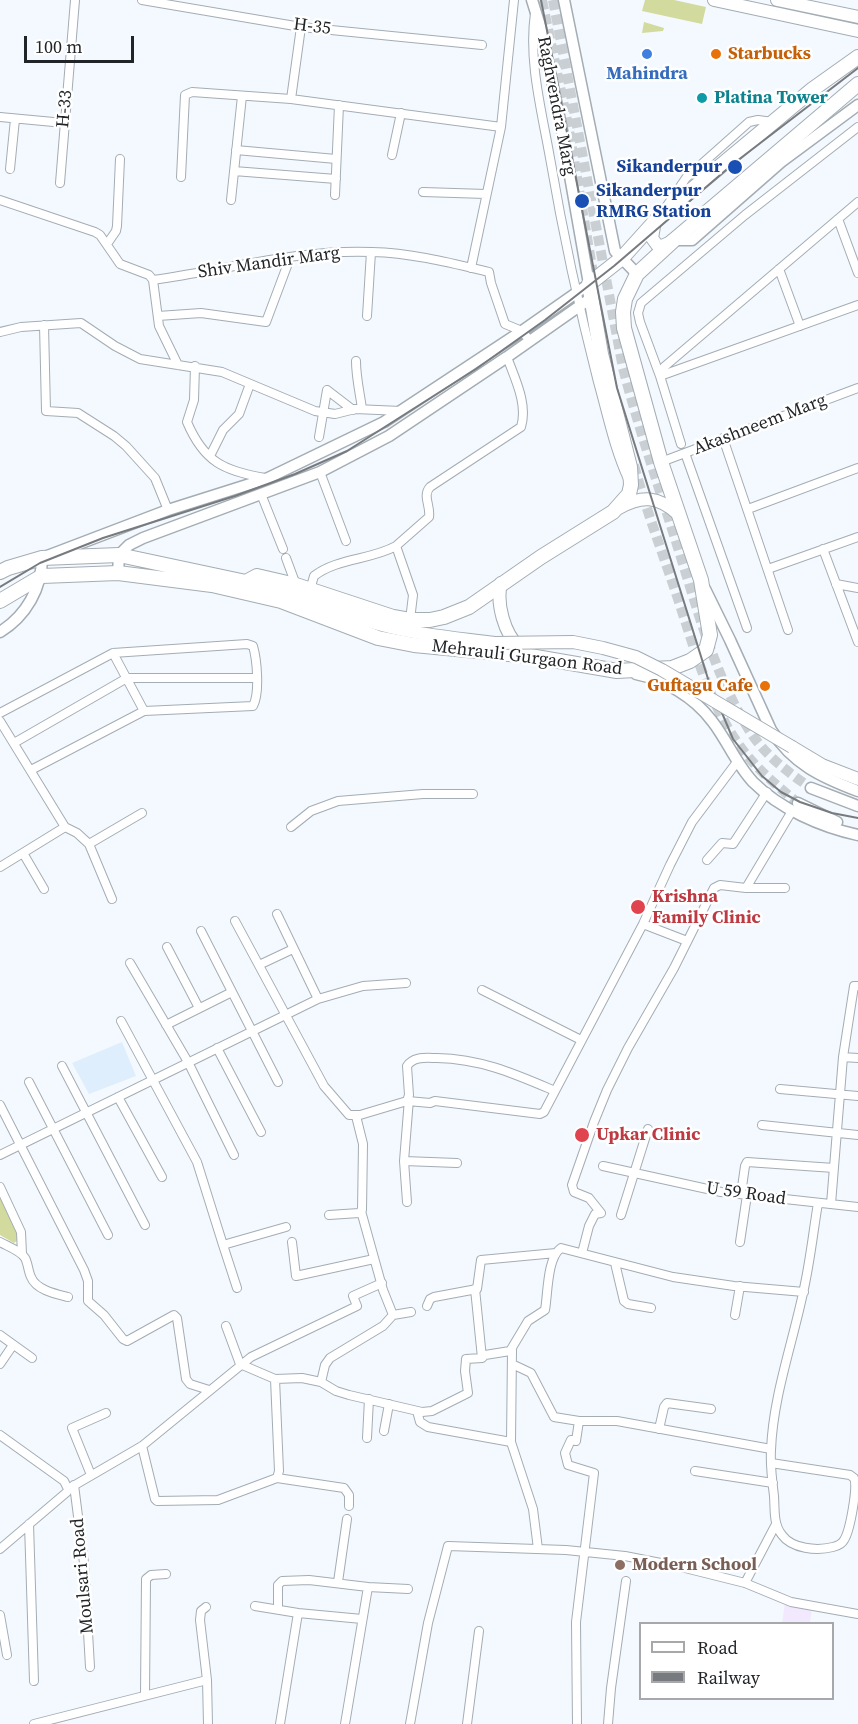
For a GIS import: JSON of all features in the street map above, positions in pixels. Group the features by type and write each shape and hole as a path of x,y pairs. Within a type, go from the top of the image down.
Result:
{"highway":[{"path":"589,284 622,258 656,220 813,89 858,57"},
{"name":"Mehrauli Gurgaon Road","path":"0,601 42,576 118,573 212,585 281,601 378,638 414,645 530,656 616,671 672,668 690,661 706,650 710,635 701,580 661,462 624,328 625,299 637,274 854,88"},
{"name":"Mehrauli Gurgaon Road","path":"0,572 42,558 119,555 246,582 257,576 296,585 393,617 410,620 444,617 469,607 501,583 613,512 628,494 631,486 630,467 586,302 589,284"}],"main road":[{"path":"714,0 858,31"},
{"path":"777,0 858,16"},
{"path":"656,220 652,238 657,245 662,246 674,240"},
{"path":"613,512 634,500 654,500 668,505 678,514"},
{"path":"246,582 283,591 382,624 420,633 495,642 573,642 636,657 662,670 822,765 858,779"},
{"path":"501,583 499,602 506,625 515,643 530,656"}],"street":[{"name":"H-33","path":"60,183 75,0"},
{"name":"H-35","path":"142,0 302,27 482,45"},
{"path":"471,268 501,127 514,0"},
{"name":"Raghvendra Marg","path":"564,0 615,251 637,274"},
{"path":"118,573 119,555 130,545 143,538 320,472 389,435 586,302 577,293 561,225 543,123 534,52 533,5"},
{"name":"Raghvendra Marg","path":"533,5 561,125 589,284"},
{"path":"291,99 302,27"},
{"path":"674,240 692,240 781,162 858,106 854,88"},
{"path":"181,177 185,95 192,92 291,99 501,127"},
{"path":"231,200 242,96"},
{"path":"335,195 339,105"},
{"path":"392,155 401,114"},
{"path":"0,117 64,123"},
{"path":"10,169 15,119"},
{"path":"681,444 640,322 638,312 642,303 746,215 858,127"},
{"path":"236,150 336,159"},
{"path":"107,244 116,231 120,159"},
{"path":"234,171 336,179"},
{"path":"423,192 486,194"},
{"path":"0,200 84,227 100,235 120,264 149,275 153,280 161,333 178,365"},
{"path":"660,376 664,367 858,202"},
{"path":"838,219 858,273"},
{"path":"367,316 371,252"},
{"name":"Shiv Mandir Marg","path":"153,280 314,253 371,252 411,255 489,272 502,319 509,327 522,332"},
{"path":"158,316 201,313 266,322 290,258"},
{"path":"779,269 800,326"},
{"path":"0,632 20,617 42,576 42,558 168,510 268,478 384,422 522,332 589,284"},
{"path":"660,376 858,305"},
{"path":"0,332 21,327 81,323 131,355 148,362 195,366 233,375 296,404 324,412 341,414 358,410 401,411"},
{"path":"44,326 46,411 78,413 114,436 154,478 168,510"},
{"path":"522,332 530,341"},
{"path":"310,590 314,576 324,570 355,559 386,552 396,546 429,517 426,495 430,487 521,427 523,412 519,388 507,357"},
{"path":"356,362 356,381 360,394 358,410"},
{"path":"195,366 194,400 187,422 197,440 219,465 234,472 268,478 276,489"},
{"path":"210,456 223,430 238,414 250,384"},
{"name":"Akashneem Marg","path":"661,462 858,388"},
{"path":"319,437 327,390 358,410"},
{"path":"723,438 788,630"},
{"path":"685,453 747,627"},
{"path":"748,509 858,468"},
{"path":"320,472 346,541"},
{"path":"261,494 283,549"},
{"path":"118,529 130,545"},
{"path":"768,569 858,537"},
{"path":"396,546 413,595 410,620"},
{"path":"823,549 858,642"},
{"path":"286,558 296,585"},
{"path":"701,580 779,744 792,758 819,774 858,790"},
{"path":"836,584 858,588"},
{"path":"0,713 113,653 247,644 254,649 257,678 255,702 249,707 144,711 31,770"},
{"path":"113,653 144,711"},
{"path":"616,671 654,678 698,704 713,722 737,762 754,783 766,792 844,832 858,835"},
{"path":"14,743 127,678 257,678"},
{"path":"0,721 65,827 77,833 89,844 112,899"},
{"path":"236,921 324,1086 346,1113 356,1116 409,1100 540,1114 546,1111 643,924 692,822 737,762"},
{"path":"811,788 858,806"},
{"path":"707,860 722,843 733,844 766,792"},
{"path":"291,827 311,811 338,801 423,794 473,794"},
{"path":"795,807 840,824 858,828"},
{"path":"746,888 795,807"},
{"path":"89,844 142,813"},
{"path":"0,867 65,827"},
{"path":"23,853 44,889"},
{"path":"582,1253 591,1220 595,1214 601,1213 589,1198 573,1190 572,1185 584,1148 618,1069 714,888 720,885 785,888"},
{"path":"277,914 318,999"},
{"path":"643,924 687,941"},
{"path":"201,931 278,1082"},
{"path":"167,947 199,1008"},
{"path":"259,965 293,949"},
{"path":"130,963 188,1062 234,1155"},
{"path":"0,1155 318,999 363,986 406,983"},
{"path":"831,1204 843,1057 854,986 858,986"},
{"path":"482,990 581,1040"},
{"path":"166,1025 232,992"},
{"path":"849,1019 858,1020"},
{"path":"121,1021 197,1162 237,1288"},
{"path":"217,1048 261,1132"},
{"path":"843,1057 858,1058"},
{"path":"407,1202 404,1161 409,1100 407,1066 413,1060 452,1059 488,1064 555,1090"},
{"path":"62,1066 145,1225"},
{"path":"29,1082 108,1235"},
{"path":"780,1089 858,1096"},
{"path":"118,1097 162,1177"},
{"path":"0,1105 84,1270 88,1281 87,1299 91,1305 104,1315 127,1341 171,1315 176,1316 186,1378 190,1384 209,1390"},
{"path":"356,1116 363,1144 363,1208 361,1212 393,1315"},
{"path":"762,1125 858,1135"},
{"path":"621,1215 648,1129"},
{"path":"404,1161 457,1162"},
{"path":"740,1242 747,1162 834,1168"},
{"name":"U 59 Road","path":"603,1166 721,1192 858,1207"},
{"path":"0,1187 21,1232 22,1254"},
{"path":"771,1463 850,1474 856,1483 857,1490 846,1538 841,1544 823,1548 802,1547 787,1540 776,1524 772,1483 771,1463 771,1449 784,1368 804,1292 818,1203"},
{"path":"329,1215 361,1212"},
{"path":"223,1245 286,1227"},
{"path":"0,1242 22,1254 31,1279 35,1283 56,1294 68,1297"},
{"path":"292,1242 296,1276 374,1259"},
{"path":"538,1549 533,1509 511,1442 512,1350 528,1321 545,1310 547,1287 556,1253 560,1248 683,1279 804,1292"},
{"path":"482,1358 475,1290 478,1286 481,1260 556,1253"},
{"path":"615,1263 624,1301 628,1304 651,1308"},
{"path":"1,1547 29,1524 68,1485 91,1475 142,1446 240,1364 263,1350 334,1319 357,1306 353,1296 382,1283"},
{"path":"735,1315 740,1286"},
{"path":"427,1306 430,1299 434,1297 475,1290"},
{"path":"321,1382 328,1360 383,1326 393,1315 411,1312"},
{"path":"226,1326 240,1364 275,1379 302,1378 321,1382 343,1393 417,1411 432,1411 467,1394 469,1387 465,1371 466,1359 482,1358 485,1355 512,1350"},
{"path":"0,1335 32,1358"},
{"path":"0,1364 13,1345"},
{"path":"512,1364 531,1373 554,1417 579,1421 611,1420 771,1449"},
{"path":"275,1379 279,1471 277,1478"},
{"path":"367,1438 369,1398"},
{"path":"659,1430 667,1403 711,1409"},
{"path":"384,1431 389,1404"},
{"path":"417,1411 420,1422 428,1427 511,1442"},
{"path":"91,1475 72,1428 106,1413"},
{"path":"577,1724 576,1622 594,1473 568,1465 565,1453 571,1440 576,1441 579,1421"},
{"path":"0,1435 68,1485"},
{"path":"142,1446 155,1498 158,1501 218,1500 277,1478 344,1488 349,1495 349,1506"},
{"path":"695,1471 772,1483"},
{"name":"Moulsari Road","path":"68,1485 84,1563 90,1667"},
{"path":"338,1582 347,1519"},
{"path":"29,1524 34,1681"},
{"path":"745,1583 776,1524"},
{"path":"410,1724 429,1623 448,1546 584,1551 625,1556 745,1583 791,1602 858,1614"},
{"path":"145,1695 146,1579 151,1575 166,1574"},
{"path":"278,1609 278,1585 282,1581 338,1582 368,1587 408,1589"},
{"path":"608,1724 626,1581"},
{"path":"345,1724 368,1587"},
{"path":"255,1606 362,1619"},
{"path":"206,1607 202,1609 200,1620 207,1680 208,1724"},
{"path":"280,1724 298,1613"},
{"path":"0,1615 8,1655"},
{"path":"467,1724 478,1631"},
{"path":"34,1724 66,1720 145,1695 207,1680"}],"shaded area":[{"path":"122,1042 136,1076 89,1094 72,1063"},
{"path":"785,1602 812,1608 810,1622 782,1622"}],"green space":[{"path":"645,0 674,0 706,7 702,24 642,11"},
{"path":"644,22 664,28 663,31 642,33"},
{"path":"0,1192 22,1237 14,1243 0,1235"}],"tunnel":[{"path":"542,0 569,130 595,285"},
{"path":"553,0 623,368 701,621 718,668 751,733 771,757 811,788"},
{"path":"634,465 696,654 718,709 750,759 798,803"}],"railway":[{"path":"541,0 617,388 709,682 733,739 762,776 781,792 800,802 832,813 858,818"},
{"path":"0,587 40,563 103,538 235,496 295,474 347,451 476,369 545,320 614,266 733,164 858,68"}],"place":[{"name":"Mahindra","path":"647,54"},
{"name":"Starbucks","path":"716,54"},
{"name":"Platina Tower","path":"702,98"},
{"name":"Sikanderpur","path":"735,167"},
{"name":"Sikanderpur RMRG Station","path":"582,201"},
{"name":"Guftagu Cafe","path":"765,686"},
{"name":"Krishna Family Clinic","path":"638,907"},
{"name":"Upkar Clinic","path":"582,1135"},
{"name":"Modern School","path":"620,1565"}]}
